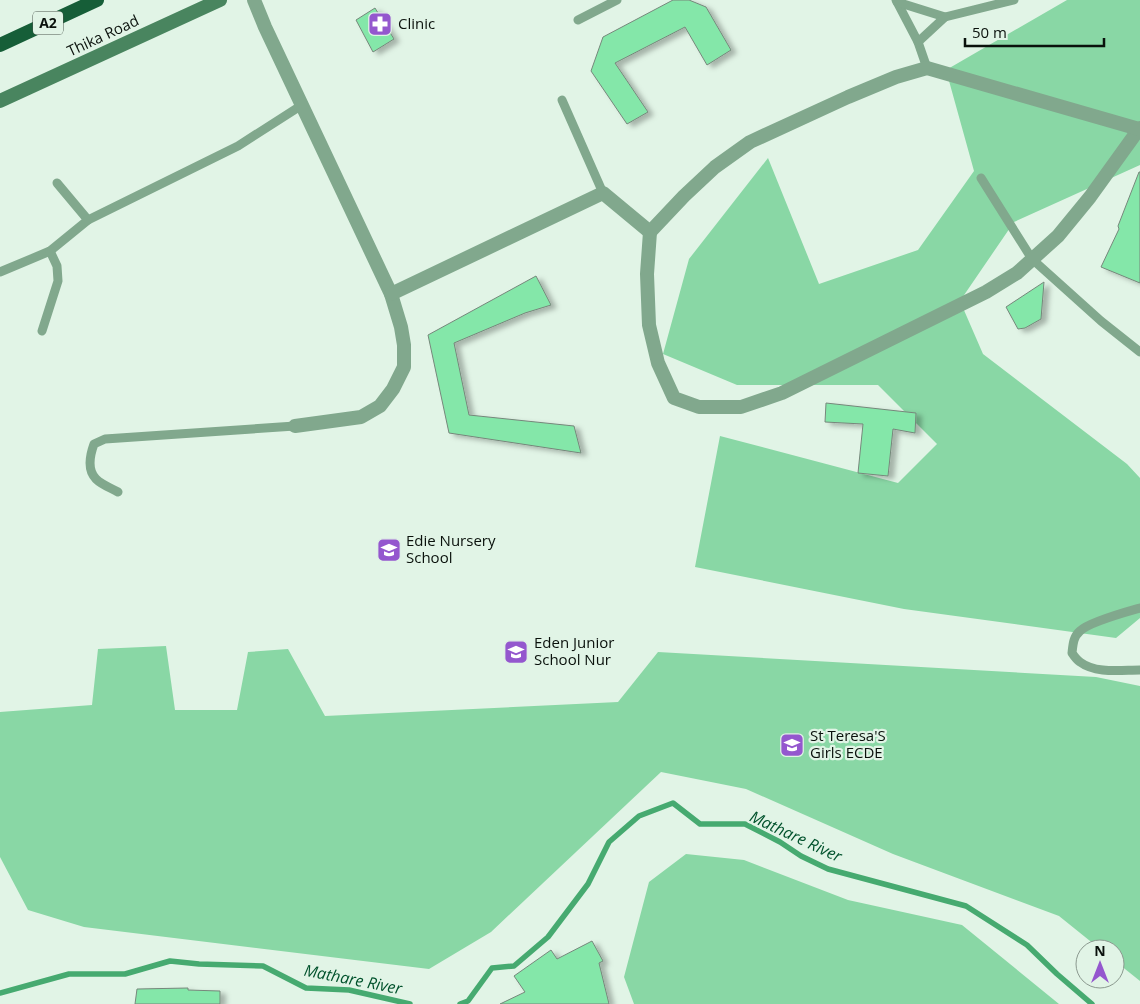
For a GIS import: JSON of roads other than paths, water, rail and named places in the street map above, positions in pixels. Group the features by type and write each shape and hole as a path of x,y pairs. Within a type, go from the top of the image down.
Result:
{"highway":[{"name":"A2","path":"0,46 97,0"}],"main road":[{"name":"Thika Road","path":"0,101 220,0"}],"street":[{"path":"254,0 391,294 401,327 404,345 404,367 393,389 380,406 361,417 295,426"},
{"path":"927,68 1140,128 1090,197 1058,236 1017,272 986,292 782,393 741,407 699,407 674,398 658,363 649,325 647,274 650,232 715,167 750,142 896,76 927,68"},
{"path":"391,294 602,193 650,232"}],"lane":[{"path":"578,20 617,0"},
{"path":"918,42 945,17 1014,0"},
{"path":"896,1 945,17"},
{"path":"896,1 918,42 927,68"},
{"path":"562,100 602,193"},
{"path":"0,272 50,251 88,220 238,146 302,105"},
{"path":"981,178 1032,259 1101,321 1140,352"},
{"path":"57,183 88,220"},
{"path":"42,331 58,282 57,266 50,251"},
{"path":"118,492 96,479 90,469 90,455 94,444 105,439 295,426"},
{"path":"1140,608 1095,622 1080,630 1074,640 1072,653 1078,662 1091,668 1140,670"}],"waterway":[{"name":"Mathare River","path":"460,1004 468,1001 492,968 514,966 548,937 588,884 609,842 639,816 673,803 700,824 745,824 828,869 966,906 1027,945 1092,1004"},
{"name":"Mathare River","path":"0,993 69,974 125,974 170,961 263,966 306,988 349,990 410,1004"}],"place":[{"name":"Clinic","path":"380,24"},
{"name":"Edie Nursery School","path":"389,550"},
{"name":"Eden Junior School Nur","path":"516,652"},
{"name":"St Teresa'S Girls ECDE","path":"792,745"}]}
